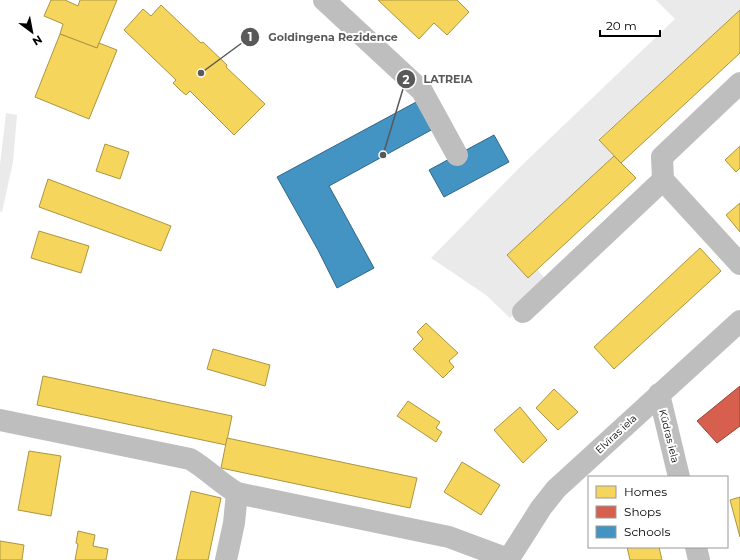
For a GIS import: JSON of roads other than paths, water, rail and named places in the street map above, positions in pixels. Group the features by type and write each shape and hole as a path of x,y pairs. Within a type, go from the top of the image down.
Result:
{"street":[{"path":"324,0 422,92 457,155"},
{"path":"740,83 662,158 663,180 740,264"},
{"path":"523,312 663,180"},
{"name":"Elvīras iela","path":"508,559 556,489 740,321"},
{"name":"Kūdras iela","path":"659,394 679,476"},
{"path":"0,420 190,459 203,466 225,486 237,493 449,536 508,559"},
{"path":"226,560 234,523 237,493"},
{"path":"696,548 699,560"}],"place":[{"name":"Goldingena Rezidence","path":"201,73"},
{"name":"LATREIA","path":"383,155"}]}
